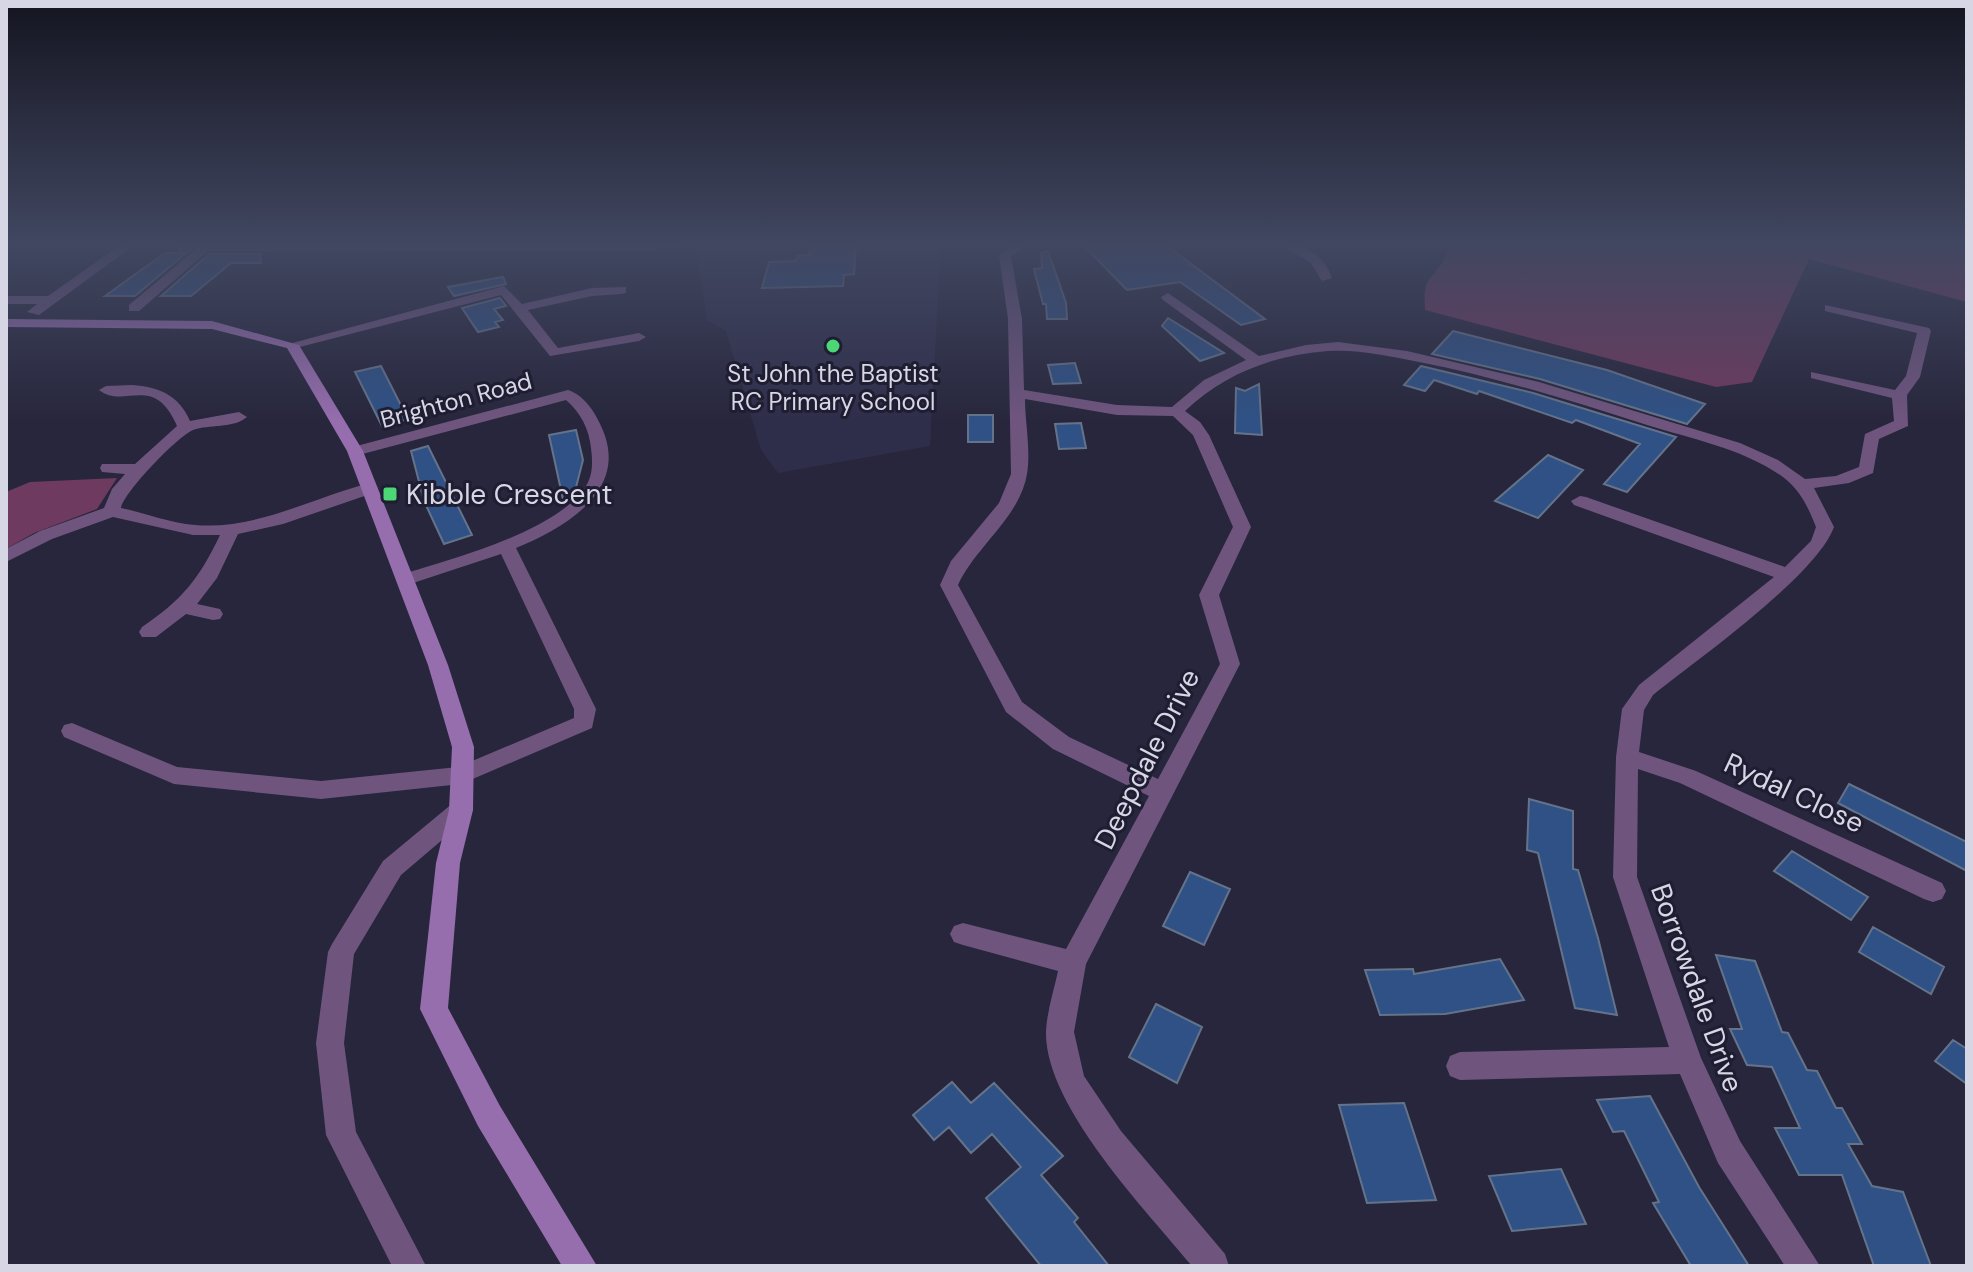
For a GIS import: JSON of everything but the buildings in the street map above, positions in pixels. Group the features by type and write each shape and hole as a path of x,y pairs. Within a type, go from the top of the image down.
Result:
{"street":[{"path":"34,312 48,302"},
{"path":"134,308 141,302"},
{"path":"6,323 212,325 292,345 456,302"},
{"path":"516,302 555,353 639,337"},
{"path":"521,308 546,302"},
{"path":"1012,302 1019,474 1007,504 958,565 949,585 1014,707 1061,743 1165,793"},
{"path":"1175,302 1257,361"},
{"path":"1801,484 1853,478 1867,469 1871,437 1902,423 1899,395 1913,377 1924,331 1830,308"},
{"path":"292,345 355,451 407,579 463,747 461,810 448,863 434,1009 489,1116 581,1266"},
{"name":"Borrowdale Drive","path":"1257,361 1328,347 1360,347 1464,365 1552,389 1737,449 1771,464 1801,484 1817,505 1825,527 1819,543 1788,575 1646,690 1633,709 1627,757 1625,877 1688,1060 1729,1152 1804,1266"},
{"path":"1018,393 1125,410 1154,413 1176,411 1216,376 1257,361"},
{"path":"1816,375 1899,395"},
{"path":"137,390 152,379"},
{"path":"106,390 137,390 157,394 171,401 185,427"},
{"name":"Brighton Road","path":"355,451 568,395 579,402 599,438 601,472 589,494 559,520 507,547"},
{"name":"Deepdale Drive","path":"1176,411 1201,435 1242,527 1209,595 1230,664 1165,793 1073,963 1060,1032 1071,1081 1110,1142 1213,1266"},
{"path":"112,511 112,502 119,490 139,469 173,443 185,427 239,417"},
{"path":"108,468 139,469"},
{"path":"6,556 46,535 112,511 193,530 231,530 277,520 370,488"},
{"path":"1580,501 1788,575"},
{"path":"149,632 184,607 205,585 231,530"},
{"path":"72,731 174,775 321,790 461,775 584,722 585,709 507,547 407,579"},
{"path":"184,607 213,614"},
{"name":"Rydal Close","path":"1627,757 1688,777 1933,891"},
{"path":"410,1266 341,1135 330,1043 341,952 392,868 461,810"},
{"path":"963,934 1073,963"},
{"path":"1460,1066 1688,1060"}],"shaded area":[{"name":"St John the Baptist RC Primary School","path":"704,302 938,302 930,446 778,473 761,450 726,331 707,320"},
{"path":"1425,302 1789,302 1752,382 1716,387 1425,310"},
{"path":"117,478 97,509 34,533 6,549 6,492 30,482"}],"place":[{"name":"St John the Baptist RC Primary School","path":"833,346"},
{"name":"Kibble Crescent","path":"390,494"}]}
